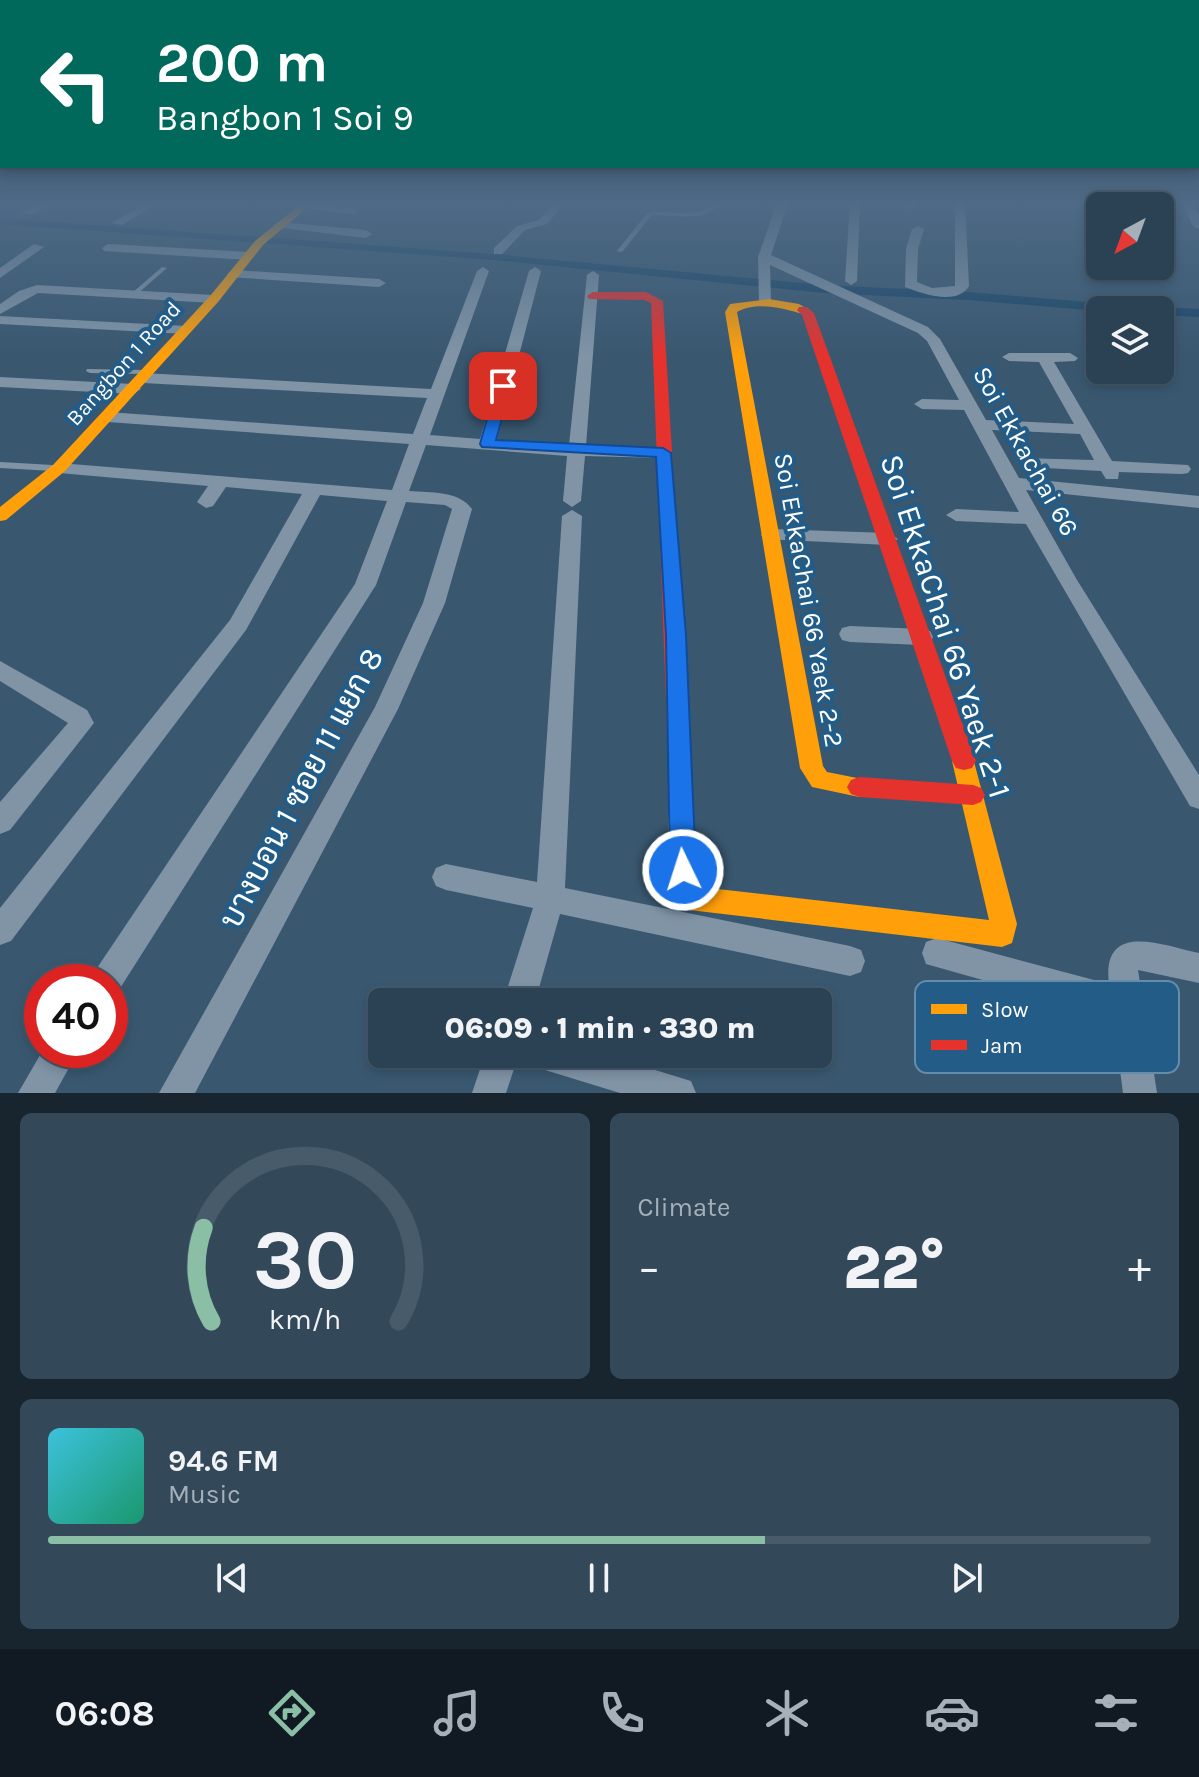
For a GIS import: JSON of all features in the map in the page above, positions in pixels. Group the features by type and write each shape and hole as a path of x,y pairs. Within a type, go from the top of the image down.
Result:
{"street":[{"path":"0,274 28,254"},
{"name":"Bangbon 1 Road","path":"0,516 59,468 108,417 251,254"},
{"path":"764,293 765,254"},
{"path":"851,289 853,254"},
{"path":"912,254 910,284 931,292 959,291 962,286 961,254"},
{"name":"Soi Ekkachai 66","path":"764,257 831,287 851,289 923,330 933,339 1067,580 1199,798"},
{"path":"118,964 365,585 483,271"},
{"path":"487,444 535,271"},
{"path":"233,274 379,283"},
{"path":"523,988 550,900 575,451 593,275"},
{"path":"0,310 37,289 214,299"},
{"name":"Soi EkkaChai 66 Yaek 2-2","path":"764,293 734,307 731,312 812,768 820,780 835,785 973,795"},
{"name":"Soi EkkaChai 66 Yaek 2-1","path":"663,453 676,635 681,847 689,898 1002,934 1004,924 962,752 808,313 764,293"},
{"path":"108,417 575,451 663,453 657,301 646,296 593,296"},
{"path":"0,320 186,330"},
{"path":"1009,357 1070,358"},
{"path":"1045,359 1118,486"},
{"path":"0,382 141,380 437,394"},
{"path":"922,404 972,405"},
{"path":"982,425 1085,429"},
{"path":"1026,462 1182,469"},
{"path":"59,468 396,496"},
{"path":"206,502 220,482"},
{"path":"1015,483 1199,502"},
{"path":"0,931 238,625 281,553 314,489"},
{"name":"บางบอน 1 ซอย 11 แยก 8","path":"176,1093 386,709 434,603 460,506 447,500 396,496"},
{"path":"956,515 1034,518"},
{"path":"771,535 888,539"},
{"path":"850,634 922,637"},
{"path":"0,670 82,723 0,822"},
{"path":"446,877 850,961"},
{"path":"937,953 1039,981"},
{"path":"1124,981 1122,966 1128,957 1141,955 1199,968"},
{"path":"35,1093 51,1068"},
{"path":"489,1093 497,1068"},
{"path":"592,1068 679,1093"},
{"path":"1137,1073 1140,1093"}],"lane":[{"path":"134,294 164,268"},
{"path":"90,371 141,380"},
{"path":"0,465 59,468"}],"waterway":[{"path":"452,254 824,289 1086,306"},
{"path":"1174,312 1199,313"}],"traffic: slow":[{"path":"0,516 59,468 214,299 250,254"},
{"path":"803,310 778,303 760,303 734,307 731,312 812,768 820,780 859,787"},
{"path":"679,754 681,847 689,898 1002,934 1004,924 964,761"}],"traffic: jam":[{"path":"593,296 646,296 657,301 679,754"},
{"path":"803,310 808,313 964,761"},
{"path":"859,787 973,795"}],"route":[{"path":"503,386 487,444 575,451 663,453 676,635 683,870"}]}
